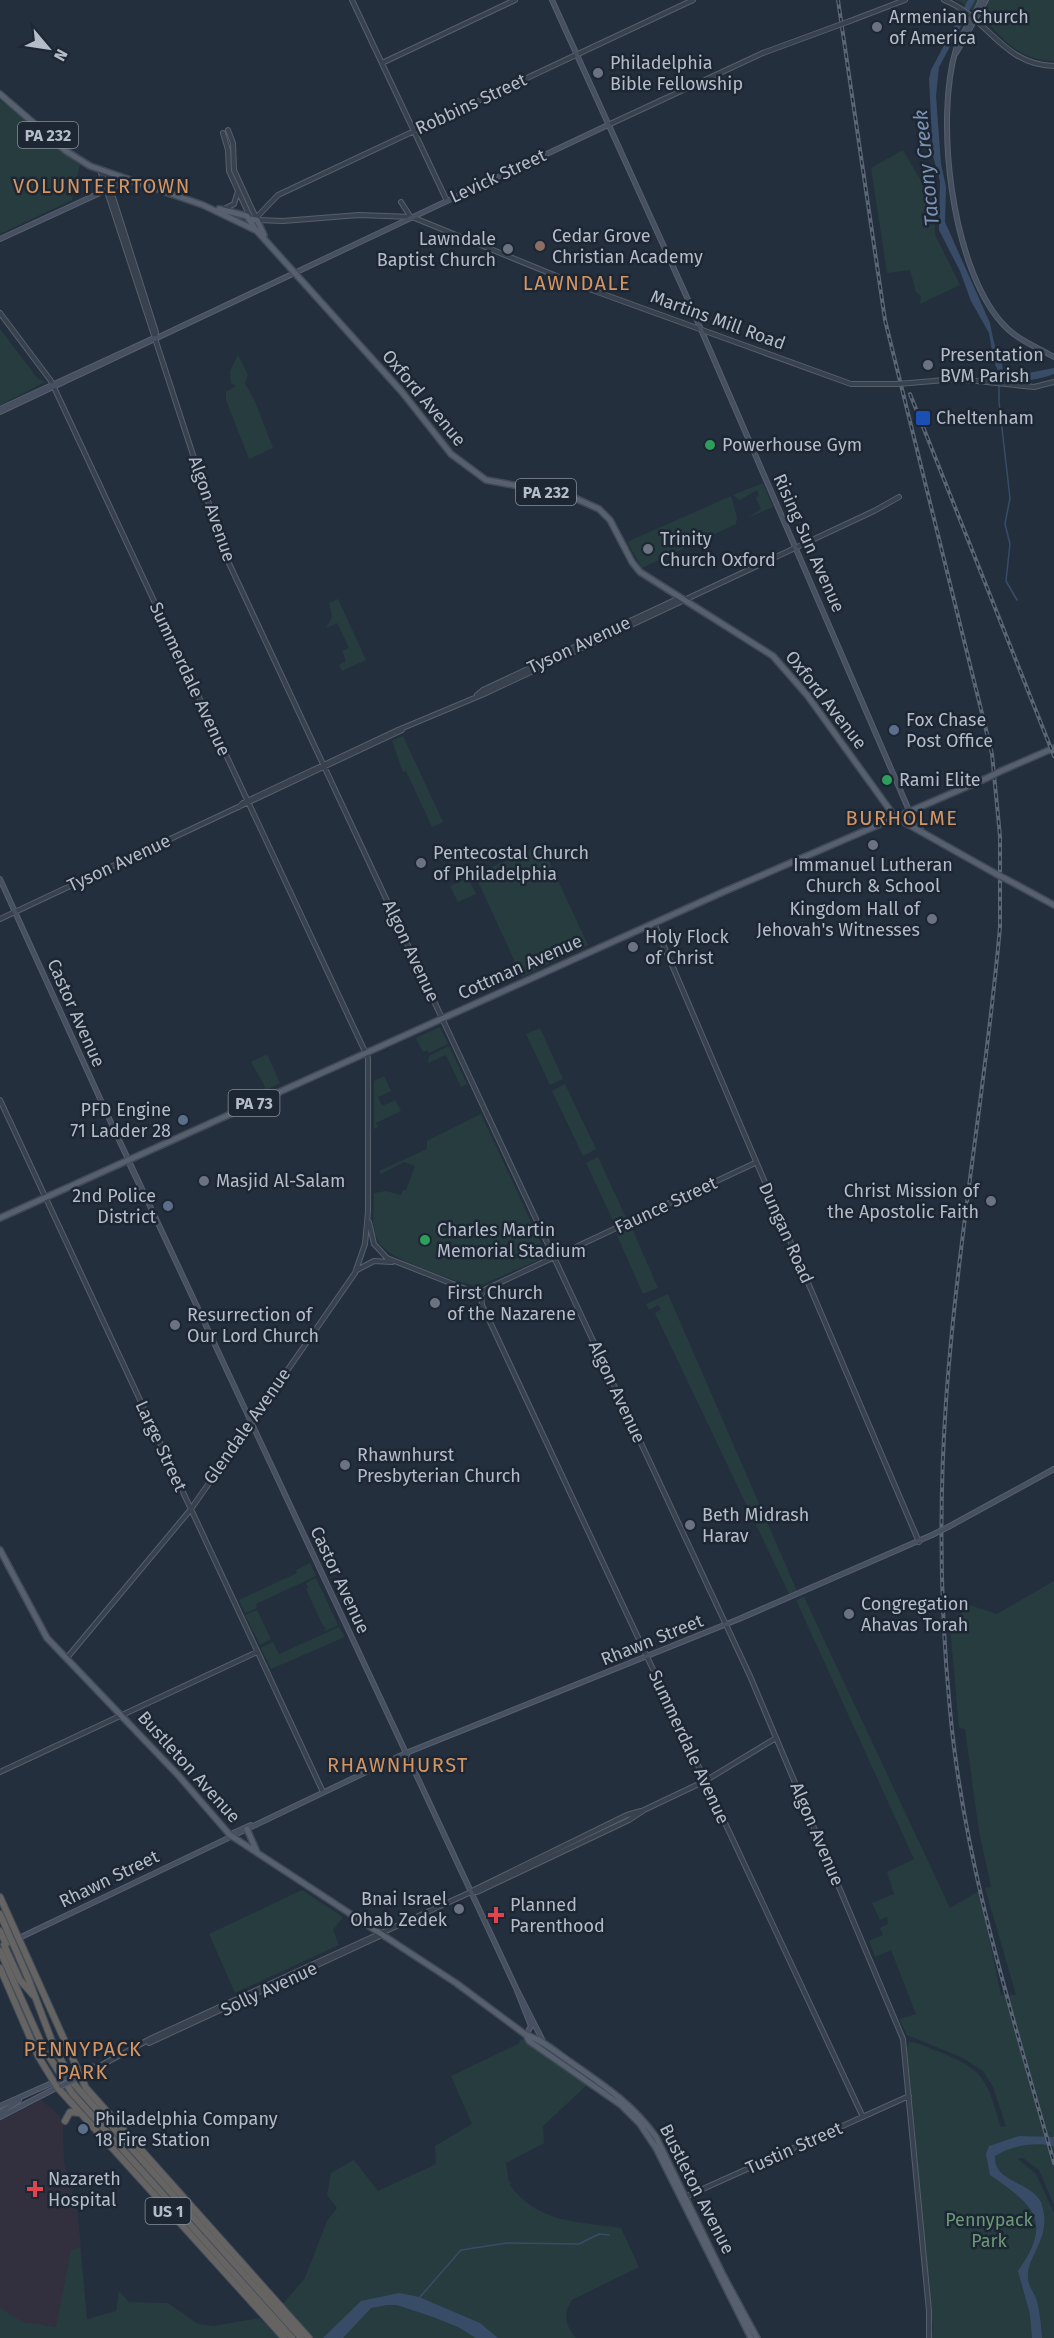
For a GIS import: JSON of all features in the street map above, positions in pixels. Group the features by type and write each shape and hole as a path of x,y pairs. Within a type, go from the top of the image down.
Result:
{"highway":[{"name":"US 1","path":"0,1897 7,1945 20,1980 36,2000 57,2054 80,2091 217,2245 305,2337"},
{"name":"US 1","path":"0,1914 7,1945 48,2057 72,2093 292,2338"},
{"path":"0,1930 7,1945"},
{"name":"US 1","path":"7,1945 76,2075 93,2098 241,2261 305,2337"},
{"name":"US 1","path":"0,1968 38,2056 57,2084 80,2113 284,2338"},
{"path":"64,2121 70,2112 80,2113"},
{"path":"217,2245 241,2261"}],"main road":[{"name":"Rising Sun Avenue","path":"552,0 796,547 909,811 924,834"},
{"path":"981,0 956,53 948,87 949,146 958,224 982,292 1001,323 1022,340 1054,357"},
{"path":"974,17 986,0"},
{"name":"Oxford Avenue","path":"0,94 72,156 102,173 223,212 257,231 402,392 451,454 486,480 568,495 599,509 610,520 635,567 773,656 807,695 895,817 1054,905"},
{"name":"Levick Street","path":"0,410 150,337 155,338 608,125"},
{"path":"0,239 128,180"},
{"name":"Martins Mill Road","path":"223,212 255,219"},
{"name":"Oxford Avenue","path":"255,219 257,231"},
{"name":"Oxford Avenue","path":"255,219 264,237"},
{"name":"Cottman Avenue","path":"0,1218 654,924 1054,748"},
{"name":"Castor Avenue","path":"0,879 405,1753 516,1988 546,2046"},
{"name":"Rhawn Street","path":"7,1945 230,1835 405,1753 726,1625 920,1542 1054,1469"},
{"name":"Bustleton Avenue","path":"0,1550 44,1633 230,1835 456,1983 625,2105 656,2148 757,2338"},
{"name":"Rhawn Street","path":"230,1835 254,1824"},
{"path":"247,1829 257,1853"},
{"name":"Castor Avenue","path":"516,1988 531,2026 526,2035"},
{"name":"Bustleton Avenue","path":"526,2035 529,2041 625,2105"},
{"path":"2,2114 76,2075"},
{"path":"0,2106 57,2084"},
{"path":"2,2114 27,2095"},
{"name":"Bustleton Avenue","path":"683,2198 751,2338"}],"street":[{"path":"352,0 447,201"},
{"path":"382,63 515,0"},
{"name":"Robbins Street","path":"255,219 264,207 278,195 693,0"},
{"name":"Levick Street","path":"608,125 763,53 905,0"},
{"path":"944,0 974,17 1011,53 1040,65 1054,66"},
{"path":"226,132 233,143 234,170 255,219 229,171 226,132"},
{"path":"96,194 102,173"},
{"name":"Algon Avenue","path":"102,173 156,332 155,338 228,559 726,1625 777,1738 903,2039 929,2311 929,2338"},
{"path":"223,212 234,204 238,190"},
{"path":"401,202 406,214 412,217"},
{"name":"Martins Mill Road","path":"255,219 284,221 359,215 412,217 462,235 528,266 851,384 894,384 941,379 1034,387 1054,382"},
{"name":"Summerdale Avenue","path":"0,313 53,385 366,1053"},
{"name":"Tyson Avenue","path":"0,919 286,784 399,734 403,730 604,636 675,600 683,600 884,506 899,496"},
{"name":"Dungan Road","path":"654,924 920,1542"},
{"name":"Glendale Avenue","path":"355,1273 380,1255 371,1236 368,1212 366,1053"},
{"name":"Large Street","path":"0,1100 323,1792"},
{"name":"Faunce Street","path":"481,1295 484,1290 755,1163"},
{"name":"Glendale Avenue","path":"66,1659 191,1509 355,1273 363,1251 368,1212"},
{"path":"396,1262 365,1260 363,1251 369,1245 377,1247 396,1262 481,1295"},
{"name":"Summerdale Avenue","path":"481,1295 482,1305 863,2117"},
{"path":"0,1772 257,1652"},
{"name":"Solly Avenue","path":"76,2075 147,2043 154,2043 388,1929 471,1892 475,1887 705,1781 777,1738"},
{"name":"Tustin Street","path":"683,2198 909,2096"}],"shaded area":[{"name":"Nazareth Hospital","path":"42,2100 59,2116 63,2125 64,2162 78,2215 87,2319 56,2327 0,2319 0,2121"}],"green space":[{"path":"956,0 1054,0 1054,61 1037,59 1011,46 981,17"},
{"path":"0,100 80,165 72,200 0,234"},
{"path":"903,150 925,188 934,193 935,235 960,285 920,304 921,296 916,292 910,270 887,273 871,168"},
{"path":"0,329 38,379 45,382 0,405"},
{"path":"238,355 248,375 245,384 254,399 273,448 249,459 226,400 226,392 236,386 231,383 230,371"},
{"path":"763,483 773,507 748,518 761,509 756,498 759,496 757,490 740,500 733,495"},
{"path":"731,496 737,517 736,524 642,568 627,542"},
{"path":"338,599 366,660 342,671 339,665 346,661 342,651 349,648 337,623 326,628 332,617 329,603"},
{"path":"403,736 443,822 432,827 406,771 403,772 392,741"},
{"path":"541,844 588,945 522,977 475,875"},
{"path":"468,878 476,894 458,902 450,886"},
{"path":"440,1027 448,1044 429,1053 427,1050 423,1052 416,1038"},
{"path":"540,1028 563,1079 550,1085 526,1034"},
{"path":"449,1046 467,1084 461,1087 446,1055 428,1063 429,1056"},
{"path":"265,1055 268,1056 280,1083 264,1091 265,1087 251,1062"},
{"path":"384,1076 391,1091 378,1097 382,1106 395,1100 401,1111 376,1123 378,1127 374,1129 374,1081"},
{"path":"565,1084 596,1149 583,1156 552,1091"},
{"path":"481,1114 547,1256 477,1287 422,1268 393,1255 377,1239 373,1210 374,1193 386,1191 401,1195 403,1190 406,1190 415,1166 404,1162 381,1174 379,1171 427,1149 427,1141"},
{"path":"598,1157 627,1220 615,1225 586,1163"},
{"path":"631,1226 658,1288 643,1294 616,1233"},
{"path":"668,1294 797,1591 789,1594 655,1313 661,1309 658,1305 649,1310 646,1304"},
{"path":"310,1563 316,1576 256,1604 257,1608 245,1613 239,1600 297,1573 296,1570"},
{"path":"316,1578 338,1625 323,1632 326,1628 306,1589 308,1588 306,1583"},
{"name":"Pennypack Park","path":"1054,1581 1054,2205 1039,2170 1023,2158 1018,2159 1036,2174 1054,2213 1054,2338 932,2338 933,2328 907,2051 909,2042 921,2044 956,2059 976,2072 988,2089 1001,2127 1006,2126 993,2087 983,2071 963,2058 907,2035 899,2019 916,2014 891,1950 875,1957 869,1941 883,1935 880,1928 888,1924 887,1917 880,1920 872,1903 894,1894 887,1872 914,1859 796,1600 804,1597 950,1908 979,1891 1001,1995 1016,1995 985,1888 991,1887 979,1832 965,1729 959,1728 950,1626 969,1605 997,1614"},
{"path":"257,1610 271,1639 260,1645 245,1615"},
{"path":"339,1627 345,1637 271,1669 261,1648 273,1642 279,1654"},
{"path":"302,1890 343,1917 333,1930 339,1945 235,1993 209,1934"},
{"path":"521,2039 534,2044 587,2085 543,2126 544,2143 506,2163 509,2182 512,2182 509,2184 520,2197 546,2214 574,2222 621,2228 639,2267 572,2300 566,2319 569,2329 576,2338 283,2338 300,2323 282,2305 305,2278 327,2221 337,2208 327,2195 331,2173 354,2160 378,2191 436,2164 435,2146 472,2124 451,2076 518,2044"},
{"path":"80,2247 87,2319 116,2311 119,2291 129,2302 168,2303 198,2324 214,2326 259,2318 280,2338 0,2338 0,2308 23,2322 56,2327 71,2250"}],"water":[{"path":"968,0 975,0 939,67 936,96 941,164 946,187 945,222 990,323 1003,371 1012,376 1054,368 1054,374 1041,378 1020,380 1000,375 994,362 989,333 971,301 960,271 939,230 940,181 933,156 929,79 931,70"},
{"path":"1019,2136 1054,2137 1054,2146 1023,2145 995,2156 996,2165 1000,2171 1036,2195 1041,2202 1044,2226 1028,2271 1028,2280 1037,2301 1042,2338 1032,2338 1030,2314 1018,2271 1035,2239 1034,2215 1018,2195 990,2175 986,2154 989,2146"},
{"path":"399,2293 419,2297 480,2323 498,2338 476,2338 458,2327 433,2317 397,2305 387,2305 371,2308 343,2338 323,2338 361,2301"}],"waterway":[{"path":"999,372 999,402 1010,498 1005,524 1010,544 1006,581 1017,600"},
{"path":"420,2297 461,2250 507,2243 579,2244 599,2234 609,2235"}],"railway":[{"path":"838,0 885,320 992,754 1000,836 1000,927 951,1342 942,1479 942,1595 950,1710 966,1825 1006,1995 1054,2163"},
{"path":"910,394 1054,756"}],"place":[{"name":"Armenian Church of America","path":"877,27"},
{"name":"Philadelphia Bible Fellowship","path":"598,73"},
{"name":"Cedar Grove Christian Academy","path":"540,246"},
{"name":"Lawndale Baptist Church","path":"508,249"},
{"name":"Presentation BVM Parish","path":"928,365"},
{"name":"Cheltenham","path":"923,418"},
{"name":"Powerhouse Gym","path":"710,445"},
{"name":"Trinity Church Oxford","path":"648,549"},
{"name":"Fox Chase Post Office","path":"894,730"},
{"name":"Rami Elite","path":"887,780"},
{"name":"Immanuel Lutheran Church & School","path":"873,845"},
{"name":"Pentecostal Church of Philadelphia","path":"421,863"},
{"name":"Kingdom Hall of Jehovah's Witnesses","path":"932,919"},
{"name":"Holy Flock of Christ","path":"633,947"},
{"name":"PFD Engine 71 Ladder 28","path":"183,1120"},
{"name":"Masjid Al-Salam","path":"204,1181"},
{"name":"Christ Mission of the Apostolic Faith","path":"991,1201"},
{"name":"2nd Police District","path":"168,1206"},
{"name":"Charles Martin Memorial Stadium","path":"425,1240"},
{"name":"First Church of the Nazarene","path":"435,1303"},
{"name":"Resurrection of Our Lord Church","path":"175,1325"},
{"name":"Rhawnhurst Presbyterian Church","path":"345,1465"},
{"name":"Beth Midrash Harav","path":"690,1525"},
{"name":"Congregation Ahavas Torah","path":"849,1614"},
{"name":"Bnai Israel Ohab Zedek","path":"459,1909"},
{"name":"Planned Parenthood","path":"496,1915"},
{"name":"Philadelphia Company 18 Fire Station","path":"83,2129"},
{"name":"Nazareth Hospital","path":"35,2189"}],"district":[{"name":"VOLUNTEERTOWN","path":"102,186"},
{"name":"LAWNDALE","path":"577,283"},
{"name":"BURHOLME","path":"902,818"},
{"name":"RHAWNHURST","path":"398,1765"},
{"name":"PENNYPACK PARK","path":"83,2060"}],"water label":[{"name":"Tacony Creek","path":"926,168"}]}
